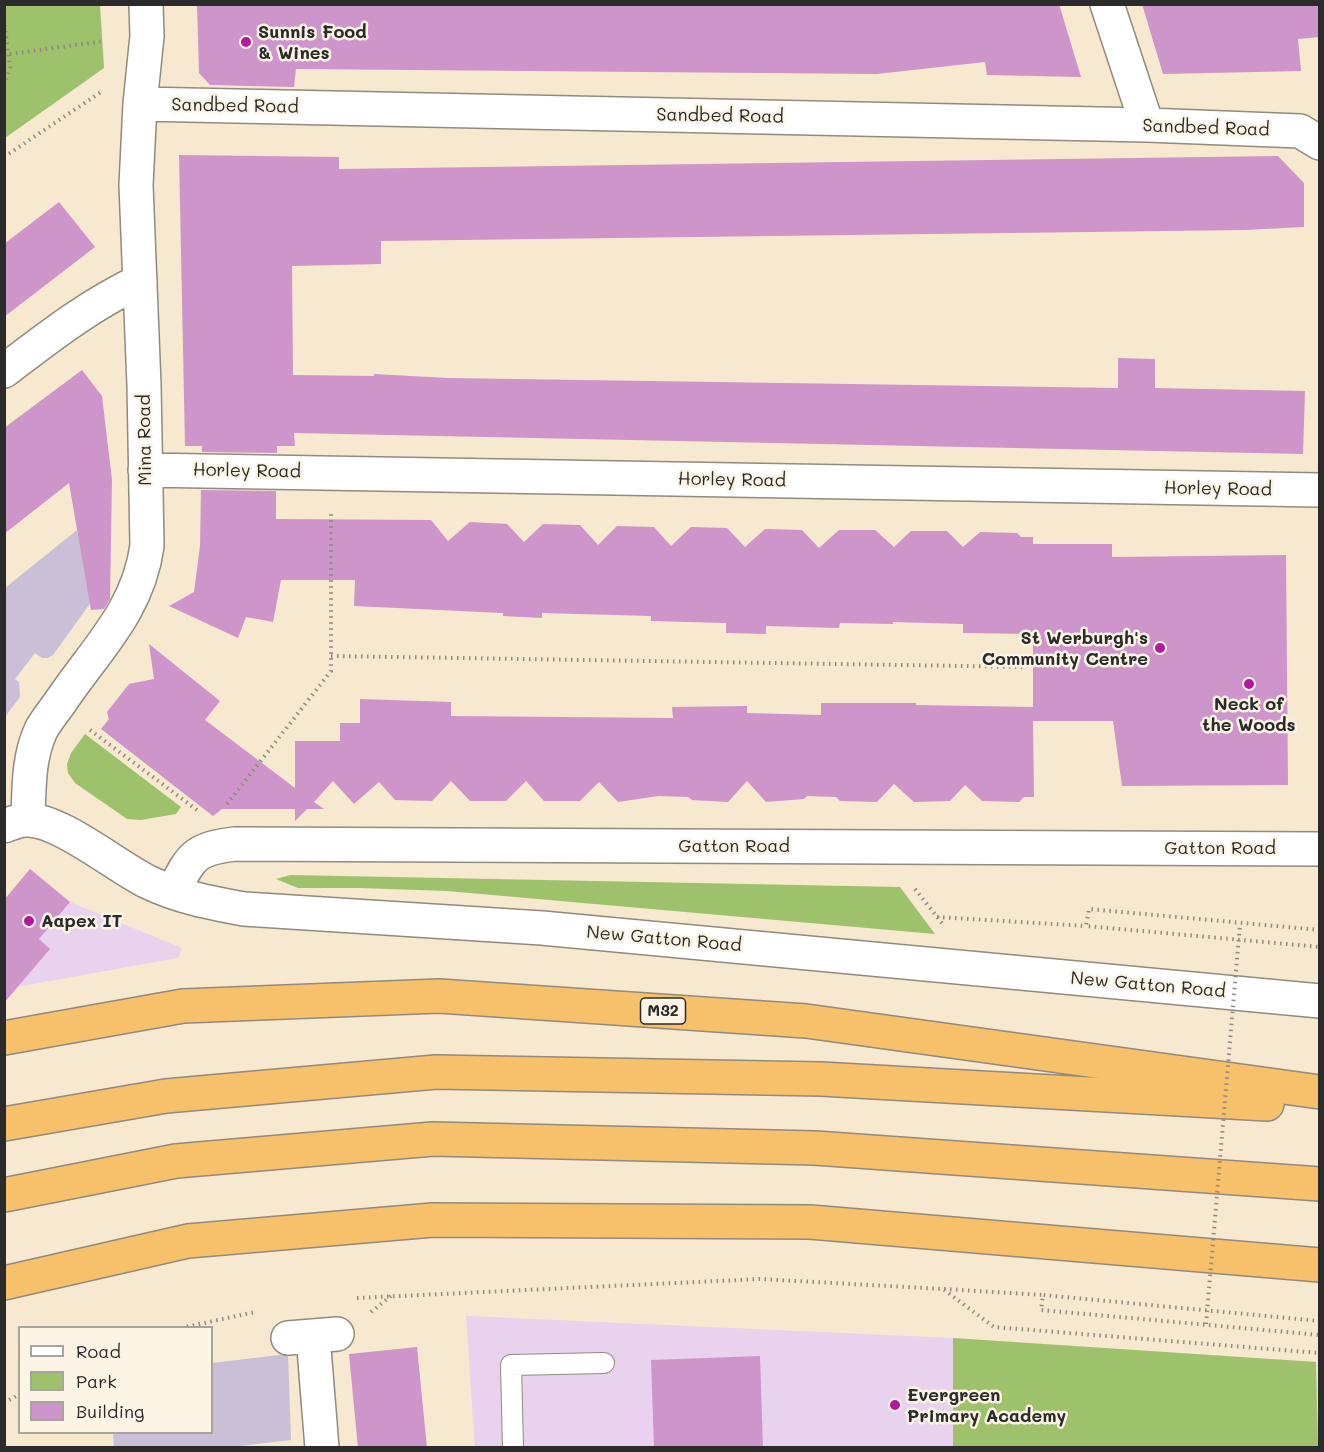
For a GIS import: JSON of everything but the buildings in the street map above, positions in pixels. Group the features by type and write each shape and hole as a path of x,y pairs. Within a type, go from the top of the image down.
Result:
{"highway":[{"name":"M32","path":"4,1038 183,1006 439,996 806,1021 1320,1092"},
{"path":"4,1124 166,1095 436,1072 821,1080 1320,1107"},
{"path":"4,1195 176,1161 433,1139 815,1148 1320,1184"},
{"path":"4,1283 188,1241 433,1220 810,1222 1320,1265"}],"street":[{"path":"1107,4 1147,125"},
{"name":"Mina Road","path":"16,823 42,730 124,615 141,576 147,546 136,185 147,20"},
{"name":"Sandbed Road","path":"141,92 1313,129"},
{"path":"4,371 69,321 105,298 140,281"},
{"name":"Horley Road","path":"145,470 1320,490"},
{"name":"New Gatton Road","path":"16,823 54,826 130,872 173,892 200,902 244,909 554,929 1320,1001"},
{"name":"Gatton Road","path":"173,892 188,864 200,852 217,846 235,844 1320,849"},
{"path":"312,1336 322,1448"}],"lane":[{"path":"513,1448 511,1365 604,1363"}],"path":[{"path":"4,19 10,54 10,67 4,84"},
{"path":"10,54 147,20"},
{"path":"4,157 99,93 141,92"},
{"path":"222,810 331,671 331,505"},
{"path":"331,656 1027,668"},
{"path":"82,724 198,811"},
{"path":"1086,926 1089,909 1320,930"},
{"path":"936,917 1086,926 1320,947"},
{"path":"1206,1323 1240,924"},
{"path":"347,1298 760,1279 1043,1295 1320,1321"},
{"path":"943,1289 994,1327 1320,1353"},
{"path":"1043,1295 1041,1310 1320,1335"},
{"path":"190,1326 256,1312"},
{"path":"4,1403 18,1395"}],"shaded area":[{"path":"77,530 94,598 53,655 42,658 35,653 15,679 19,682 20,697 5,717 5,588"},
{"path":"30,869 70,902 182,948 178,958 5,989 5,900"},
{"name":"Evergreen Primary Academy","path":"466,1316 953,1338 1316,1362 1318,1447 475,1447"},
{"path":"288,1354 291,1440 223,1448 114,1447 113,1434 213,1434 213,1363"}],"green space":[{"path":"5,4 100,5 104,68 5,138"},
{"path":"85,734 181,807 176,814 141,820 127,819 75,783 68,773 67,764 71,753"},
{"path":"290,875 900,887 935,934 447,891 298,888 276,879"},
{"path":"953,1338 1316,1362 1318,1447 953,1447"}],"place":[{"name":"Sunnis Food & Wines","path":"246,42"},
{"name":"St Werburgh's Community Centre","path":"1160,648"},
{"name":"Neck of the Woods","path":"1249,684"},
{"name":"Aapex IT","path":"29,921"},
{"name":"Evergreen Primary Academy","path":"895,1405"}]}
